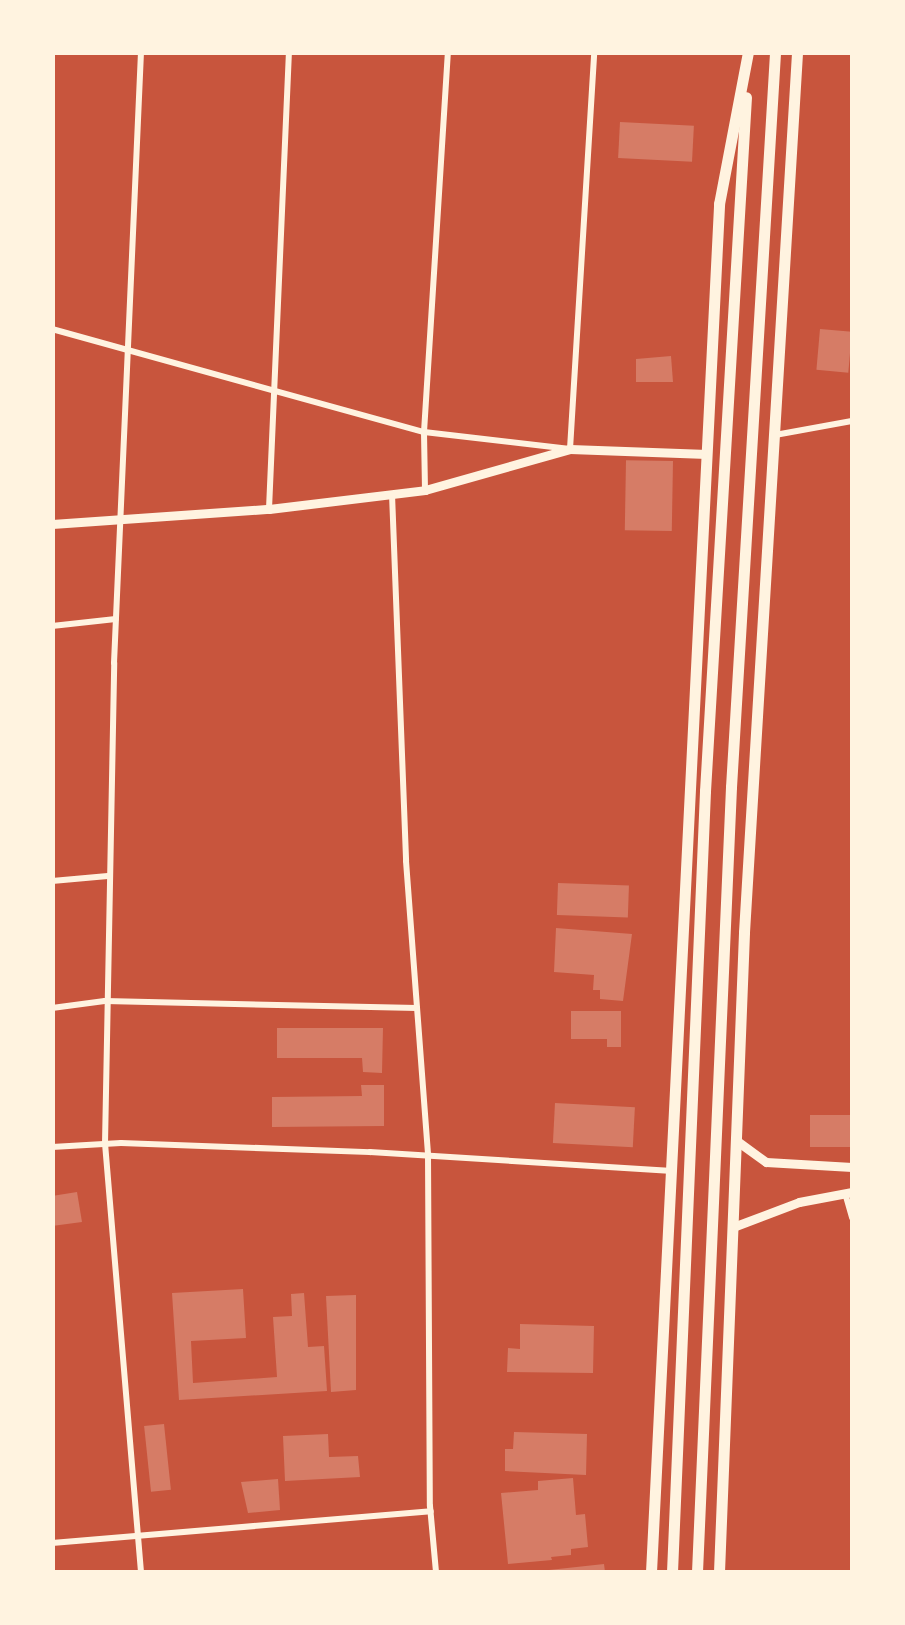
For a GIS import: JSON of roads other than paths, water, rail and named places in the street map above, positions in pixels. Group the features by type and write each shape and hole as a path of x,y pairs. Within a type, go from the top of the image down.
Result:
{"highway":[{"path":"651,1572 719,204 749,52"},
{"path":"672,1572 706,772 749,52"},
{"path":"697,1572 732,768 776,52"},
{"path":"720,1572 772,435 797,52"}],"street":[{"path":"141,1572 104,1144 116,618 142,52"},
{"path":"269,510 289,52"},
{"path":"425,490 424,432 448,52"},
{"path":"570,450 594,52"},
{"path":"52,329 424,432 570,450 707,454"},
{"path":"772,435 852,421"},
{"path":"52,524 122,516 269,510 425,490 570,450"},
{"path":"392,494 406,861 428,1155 431,1511 436,1572"},
{"path":"52,626 116,618"},
{"path":"52,881 108,876"},
{"path":"52,1008 106,1002 417,1008"},
{"path":"737,1142 766,1162 852,1167"},
{"path":"52,1147 104,1144 428,1155 668,1170"},
{"path":"733,1227 800,1202 849,1192 852,1218"},
{"path":"52,1543 431,1511"}]}
